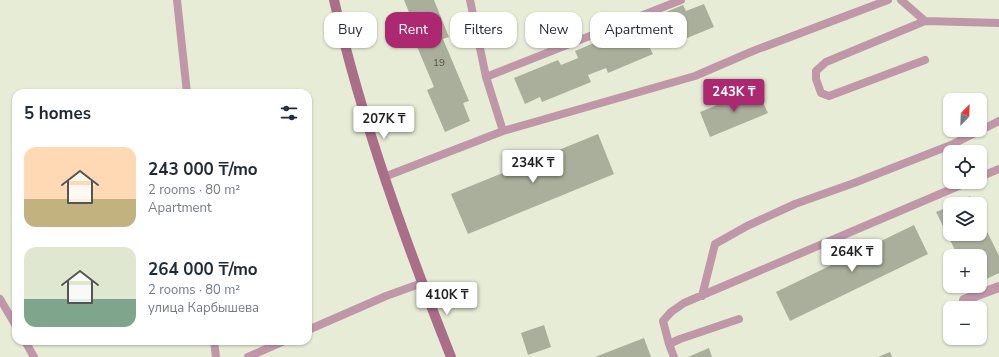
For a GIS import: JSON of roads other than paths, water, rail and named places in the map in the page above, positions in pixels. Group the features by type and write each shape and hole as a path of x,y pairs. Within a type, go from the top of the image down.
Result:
{"main road":[{"path":"334,0 344,43 384,177 422,283 451,357"}],"street":[{"path":"964,300 999,288"}],"lane":[{"path":"177,0 187,89"},
{"path":"470,0 486,77 503,131"},
{"path":"486,77 681,0"},
{"path":"384,177 503,131 695,76 753,51 888,0"},
{"path":"901,0 925,21"},
{"path":"925,60 829,96 821,93 816,80 816,71 826,62 925,21 999,23"},
{"path":"702,296 715,244 747,226 795,204 951,145 999,121"},
{"path":"987,174 999,169"},
{"path":"674,357 663,321 671,312 684,304 952,189"},
{"path":"312,328 386,296 422,283"},
{"path":"0,299 12,319"},
{"path":"669,344 739,319"},
{"path":"27,345 34,357"},
{"path":"214,345 216,357"},
{"path":"248,357 275,345"}]}
